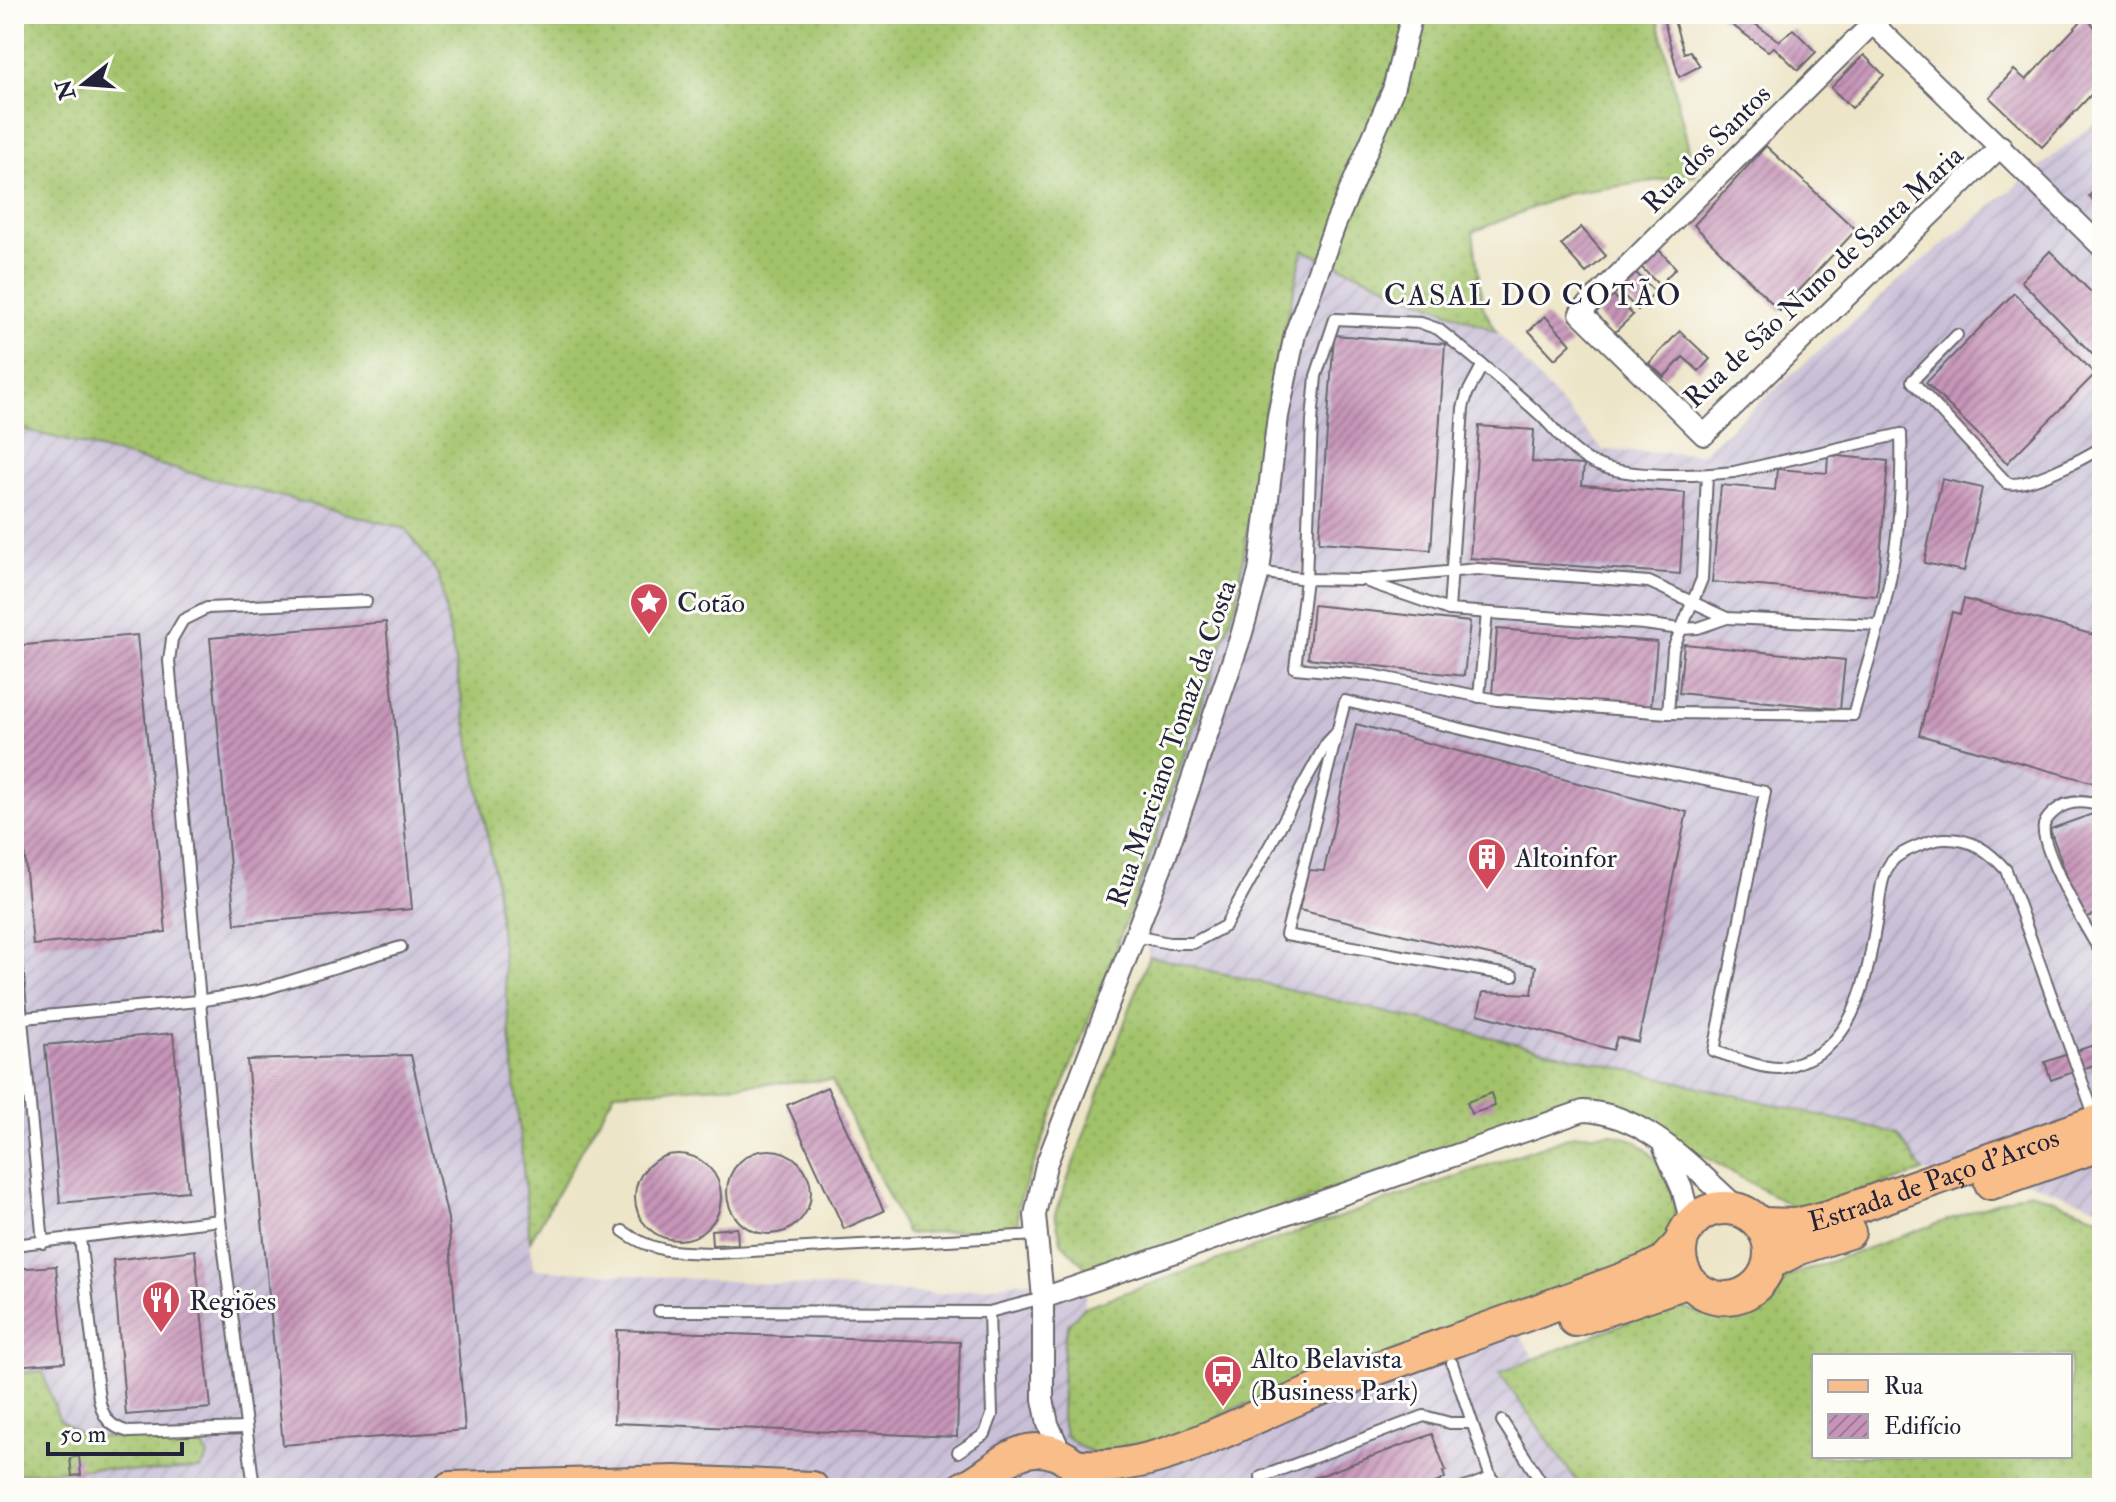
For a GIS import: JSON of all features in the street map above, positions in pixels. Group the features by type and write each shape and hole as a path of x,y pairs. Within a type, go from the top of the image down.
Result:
{"main road":[{"name":"Estrada de Paço d'Arcos","path":"1002,1469 1039,1450 1075,1469 1113,1467 1169,1452 1312,1393 1645,1271 1663,1262 1710,1210 1725,1207 1751,1217 1796,1225 2100,1128"},
{"name":"Estrada de Paço d'Arcos","path":"1689,1281 1713,1297 1728,1299 1742,1296 1755,1288 1770,1263 1800,1248 2100,1128"},
{"path":"1751,1217 1769,1238 1770,1263"},
{"path":"1131,1488 1321,1410 1689,1281 1680,1259 1686,1233"},
{"path":"963,1488 1002,1469"},
{"path":"450,1488 675,1482 812,1488"}],"street":[{"name":"Rua Marciano Tomaz da Costa","path":"1075,1469 1048,1424 1043,1399 1043,1298 1035,1215 1046,1165 1135,936 1241,636 1259,572 1278,416 1295,334 1335,225 1393,90 1412,14"},
{"path":"1868,18 2102,247"},
{"name":"Rua dos Santos","path":"1580,313 1868,18"},
{"name":"Rua de São Nuno de Santa Maria","path":"1580,313 1704,435 2001,146"},
{"path":"1043,1298 1583,1111 1602,1112 1661,1141 1751,1217"},
{"path":"1661,1141 1682,1189 1686,1233"},
{"name":"Rua Marciano Tomaz da Costa","path":"1002,1469 1037,1427 1043,1399"}],"lane":[{"path":"1335,319 1421,323 1438,329 1541,415 1574,451 1597,465 1621,472 1707,475 1901,434 1903,486 1888,594 1853,715 1668,713 1479,697 1372,675 1295,668 1306,579 1316,376 1335,319"},
{"path":"1957,335 1912,381 2007,483 2014,485 2029,481 2078,461 2102,447"},
{"path":"1449,610 1463,408 1482,366"},
{"path":"1668,713 1673,649 1702,579 1707,475"},
{"path":"1259,572 1306,579 1363,580 1451,569 1477,569 1649,582 1727,618"},
{"path":"1363,580 1449,610 1680,629 1698,628 1727,618 1879,625"},
{"path":"254,1488 220,1220 169,661 172,639 183,620 207,608 366,601"},
{"path":"1479,697 1487,613"},
{"path":"1513,976 1286,935 1345,701 1520,743 1765,792 1714,1051 1767,1067 1783,1069 1820,1054 1842,1033 1855,1007 1882,882 1893,860 1921,845 1941,839 1964,840 1988,850 2006,870 2100,1128"},
{"path":"1135,936 1169,943 1193,943 1225,926 1326,744 1339,730"},
{"path":"2102,806 2076,801 2060,806 2049,816 2044,827 2051,855 2084,925 2102,954"},
{"path":"14,934 18,1019 43,1243"},
{"path":"18,1019 198,1001 258,991 401,947"},
{"path":"14,1245 220,1220"},
{"path":"623,1231 642,1245 673,1252 717,1253 1036,1235"},
{"path":"80,1238 99,1399 108,1422 129,1432 245,1428"},
{"path":"659,1311 989,1312 1043,1298"},
{"path":"958,1452 985,1434 992,1415 989,1312"},
{"path":"1452,1363 1491,1478 1502,1488"},
{"path":"1264,1488 1261,1477 1424,1416 1450,1423 1472,1423"},
{"path":"1502,1421 1545,1488"},
{"path":"1464,1488 1491,1478"}],"shaded area":[{"path":"2102,117 2102,1209 2027,1181 1923,1172 1898,1134 1149,956 1137,893 1237,600 1264,418 1303,250 1370,270 1498,333 1603,450 1701,454 1915,267"},
{"path":"14,427 407,529 439,576 495,876 533,1269 940,1294 1089,1271 1084,1307 1069,1323 1204,1426 1233,1408 1273,1398 1508,1312 1534,1359 1499,1374 1582,1488 14,1488"}],"green space":[{"path":"14,14 1515,14 1544,20 1571,14 1657,14 1695,175 1566,194 1473,232 1483,307 1497,332 1303,250 1264,418 1237,600 1137,893 1018,1205 1018,1227 907,1234 832,1080 615,1092 530,1241 495,876 439,576 406,529 14,427"},
{"path":"1149,956 1898,1134 1923,1172 1800,1211 1621,1109 1584,1101 1110,1270 1089,1271 1061,1242 1055,1214"},
{"path":"1611,1133 1645,1148 1668,1180 1676,1219 1666,1249 1273,1398 1233,1408 1204,1426 1125,1456 1101,1455 1080,1447 1066,1436 1061,1419 1064,1340 1069,1323 1084,1307 1574,1135"},
{"path":"2029,1191 2102,1218 2102,1488 1582,1488 1499,1373 1670,1305 1704,1314 1738,1317 1762,1308 1789,1276"},
{"path":"42,1371 59,1419 85,1437 188,1438 203,1445 208,1457 200,1469 148,1472 94,1468 14,1474 14,1374"}],"building":[{"path":"1662,14 1672,14 1684,53 1690,51 1700,66 1679,77"},
{"path":"1717,14 1741,14 1779,41 1793,29 1816,52 1798,70 1774,47 1768,51"},
{"path":"2085,17 2102,34 2102,83 2042,147 1989,97 2014,70 2026,80"},
{"path":"1864,55 1884,75 1852,108 1831,88"},
{"path":"1766,146 1856,230 1780,311 1694,225"},
{"path":"2102,182 2102,209 2089,196"},
{"path":"1581,227 1606,256 1586,273 1561,245"},
{"path":"1659,250 1676,268 1659,285 1641,267"},
{"path":"2050,251 2102,303 2102,354 2097,359 2021,281"},
{"path":"1635,272 1655,292 1638,310 1617,289"},
{"path":"1611,293 1633,315 1614,333 1593,311"},
{"path":"2014,293 2095,374 2007,463 1926,383"},
{"path":"1545,316 1571,344 1555,359 1529,331"},
{"path":"1680,331 1710,359 1699,371 1683,357 1664,377 1649,363"},
{"path":"1334,335 1445,344 1431,550 1319,542"},
{"path":"1479,426 1534,430 1532,462 1584,465 1582,485 1685,493 1680,574 1470,558"},
{"path":"1828,455 1888,461 1877,596 1712,582 1721,485 1775,490 1777,469 1827,473"},
{"path":"1942,479 1982,488 1964,571 1924,563"},
{"path":"1964,599 2102,637 2102,785 1919,735 1952,612 1960,614"},
{"path":"1313,605 1470,622 1464,676 1308,658"},
{"path":"386,622 412,909 235,924 210,638"},
{"path":"1497,629 1657,642 1651,707 1492,694"},
{"path":"137,635 166,932 33,945 14,745 14,646"},
{"path":"1684,644 1845,660 1840,709 1679,693"},
{"name":"Altoinfor","path":"1356,724 1687,812 1638,1042 1617,1037 1613,1050 1478,1014 1483,992 1532,994 1536,966 1299,910 1308,870 1324,871"},
{"path":"2101,811 2102,921 2099,913 2082,919 2050,829"},
{"path":"173,1033 188,1191 60,1203 45,1045"},
{"path":"2102,1042 2102,1062 2051,1080 2045,1062"},
{"path":"411,1055 448,1219 465,1430 283,1445 247,1060"},
{"path":"827,1087 884,1211 844,1229 787,1105"},
{"path":"1491,1093 1495,1106 1471,1114 1467,1102"},
{"path":"769,1150 785,1153 799,1162 808,1176 811,1192 808,1208 799,1222 785,1231 769,1234 753,1231 739,1222 730,1208 727,1192 730,1176 739,1162 753,1153"},
{"path":"678,1154 695,1157 709,1166 718,1180 721,1197 718,1214 709,1228 695,1237 678,1240 661,1237 647,1228 638,1214 635,1197 638,1180 647,1166 661,1157"},
{"path":"737,1228 738,1244 712,1245 711,1230"},
{"name":"Regiões","path":"195,1250 211,1408 126,1415 113,1260"},
{"path":"56,1266 65,1362 14,1366 14,1269"},
{"path":"617,1330 960,1342 957,1437 614,1423"},
{"path":"1432,1434 1446,1471 1443,1472 1445,1478 1422,1488 1287,1488"},
{"path":"79,1456 81,1475 72,1476 70,1458"}],"place":[{"name":"Cotão","path":"649,636"},
{"name":"Altoinfor","path":"1487,891"},
{"name":"Regiões","path":"161,1334"},
{"name":"Alto Belavista (Business Park)","path":"1223,1408"}],"district":[{"name":"CASAL DO COTÃO","path":"1533,295"}]}
